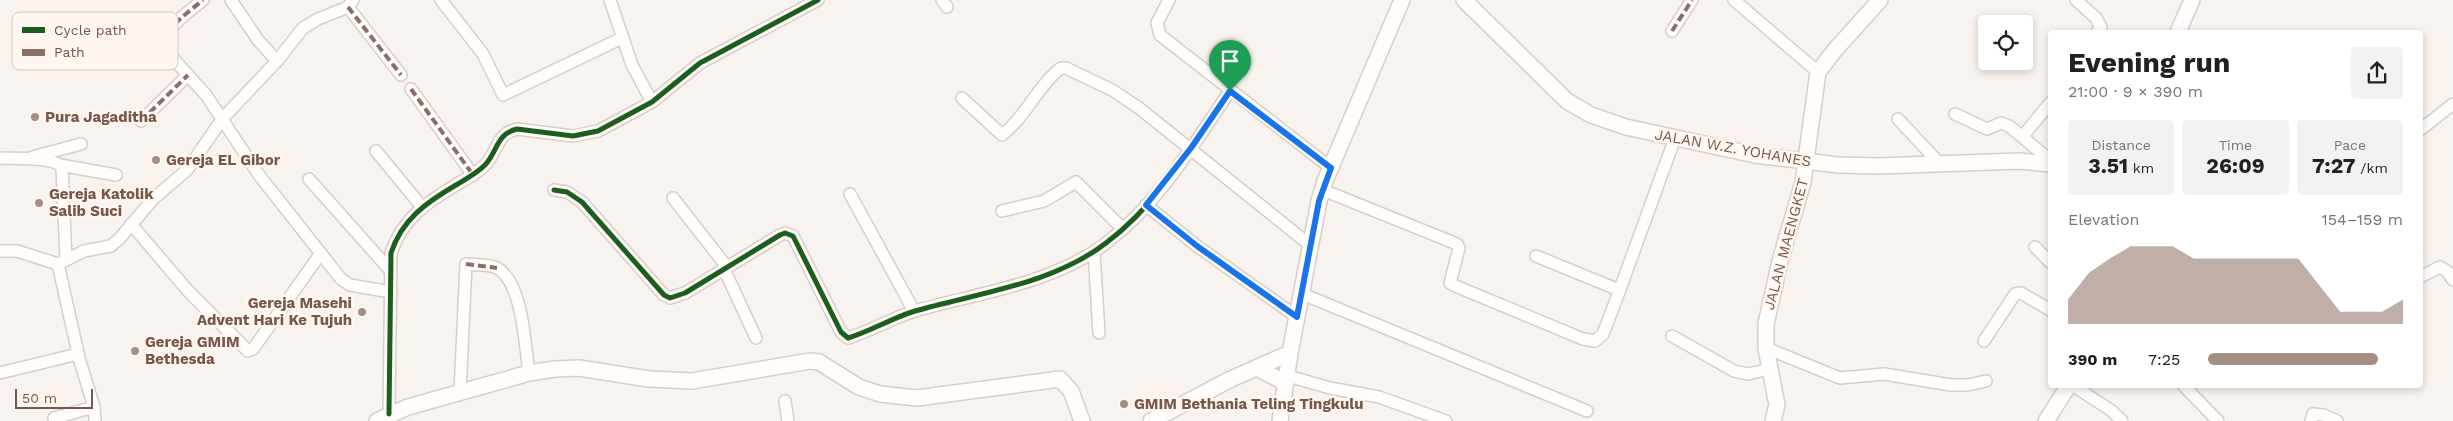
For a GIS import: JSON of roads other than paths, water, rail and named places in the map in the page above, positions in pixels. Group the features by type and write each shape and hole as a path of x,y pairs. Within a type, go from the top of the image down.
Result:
{"street":[{"path":"178,21 203,0"},
{"path":"231,0 258,40 277,61"},
{"path":"441,0 474,40 490,65 503,95 622,38"},
{"path":"622,0 612,7 632,65 652,102"},
{"path":"818,0 700,63 652,102 612,125 585,135 517,129 509,131 501,137 485,165 412,215 394,241 389,269 391,292 383,417 460,392 529,373 579,368 649,379 692,381 810,361 819,362 858,387 880,394 917,398 1060,379 1071,391 1082,421"},
{"path":"1170,0 1157,23 1160,35 1331,168"},
{"path":"1280,421 1300,293 1323,190 1402,0"},
{"name":"JALAN W.Z. YOHANES","path":"1464,0 1555,90 1579,108 1608,122 1749,154 1807,162 1878,166 2018,161 2048,164"},
{"path":"1672,32 1692,0"},
{"path":"1734,0 1818,72 1880,0"},
{"path":"2076,0 2096,18 2102,30"},
{"path":"2179,30 2192,0"},
{"path":"0,252 17,251 62,262 84,252 111,246 153,199 187,170 223,118 277,61 309,23 350,4 401,75"},
{"path":"178,64 223,118 259,176 341,279 350,285 391,292"},
{"path":"962,98 1002,135 1031,104 1055,73 1063,67 1112,90 1191,148 1310,245"},
{"name":"JALAN MAENGKET","path":"1773,421 1777,405 1766,348 1766,324 1773,289 1807,162 1818,72"},
{"path":"141,121 188,75"},
{"path":"411,89 473,175"},
{"path":"554,190 567,192 582,202 664,295 675,297 785,233 793,236 798,242 845,336 854,336 914,311 1030,279 1094,252 1123,229 1146,205 1191,148 1230,91"},
{"path":"2423,128 2453,104"},
{"path":"2023,136 2048,105"},
{"path":"1955,114 1987,129 1998,124 2005,124 2023,136 2048,158"},
{"path":"1898,120 1940,164"},
{"path":"1323,190 1457,244 1459,248 1450,283 1453,286 1583,339 1595,341 1601,338 1620,290 1675,138"},
{"path":"28,159 81,144"},
{"path":"376,151 422,207"},
{"path":"0,158 28,159 116,175"},
{"path":"60,165 62,262 79,358 94,407 95,421"},
{"path":"309,179 389,269"},
{"path":"1002,211 1044,201 1076,182 1123,229"},
{"path":"850,194 914,311"},
{"path":"673,198 726,268 756,338"},
{"path":"1146,205 1197,246 1297,317"},
{"path":"131,224 189,292 245,349 250,351 321,253"},
{"path":"2035,247 2048,260"},
{"path":"1094,252 1100,333"},
{"path":"1536,256 1620,290"},
{"path":"460,392 466,264 496,268 508,276 520,311 529,373"},
{"path":"2423,276 2440,267 2447,271 2453,280"},
{"path":"1300,293 1587,411"},
{"path":"1984,341 2015,294 2021,293 2048,309"},
{"path":"1672,336 1734,371 1748,374 1770,369"},
{"path":"1766,348 1840,378 1884,374 1951,385 1968,385 1986,381"},
{"path":"1151,421 1290,353"},
{"path":"0,374 79,358"},
{"path":"1257,368 1287,380 1379,397 1446,421"},
{"path":"2046,421 2068,388"},
{"path":"2075,388 2112,411 2122,421"},
{"path":"2186,388 2218,421"},
{"path":"785,401 788,421"},
{"path":"54,418 94,407"},
{"path":"2311,421 2313,414 2324,415 2337,421"}],"place":[{"name":"Pura Jagaditha","path":"35,117"},
{"name":"Gereja EL Gibor","path":"156,160"},
{"name":"Gereja Katolik Salib Suci","path":"39,203"},
{"name":"Gereja Masehi Advent Hari Ke Tujuh","path":"362,312"},
{"name":"Gereja GMIM Bethesda","path":"135,351"},
{"name":"GMIM Bethania Teling Tingkulu","path":"1124,404"}]}
